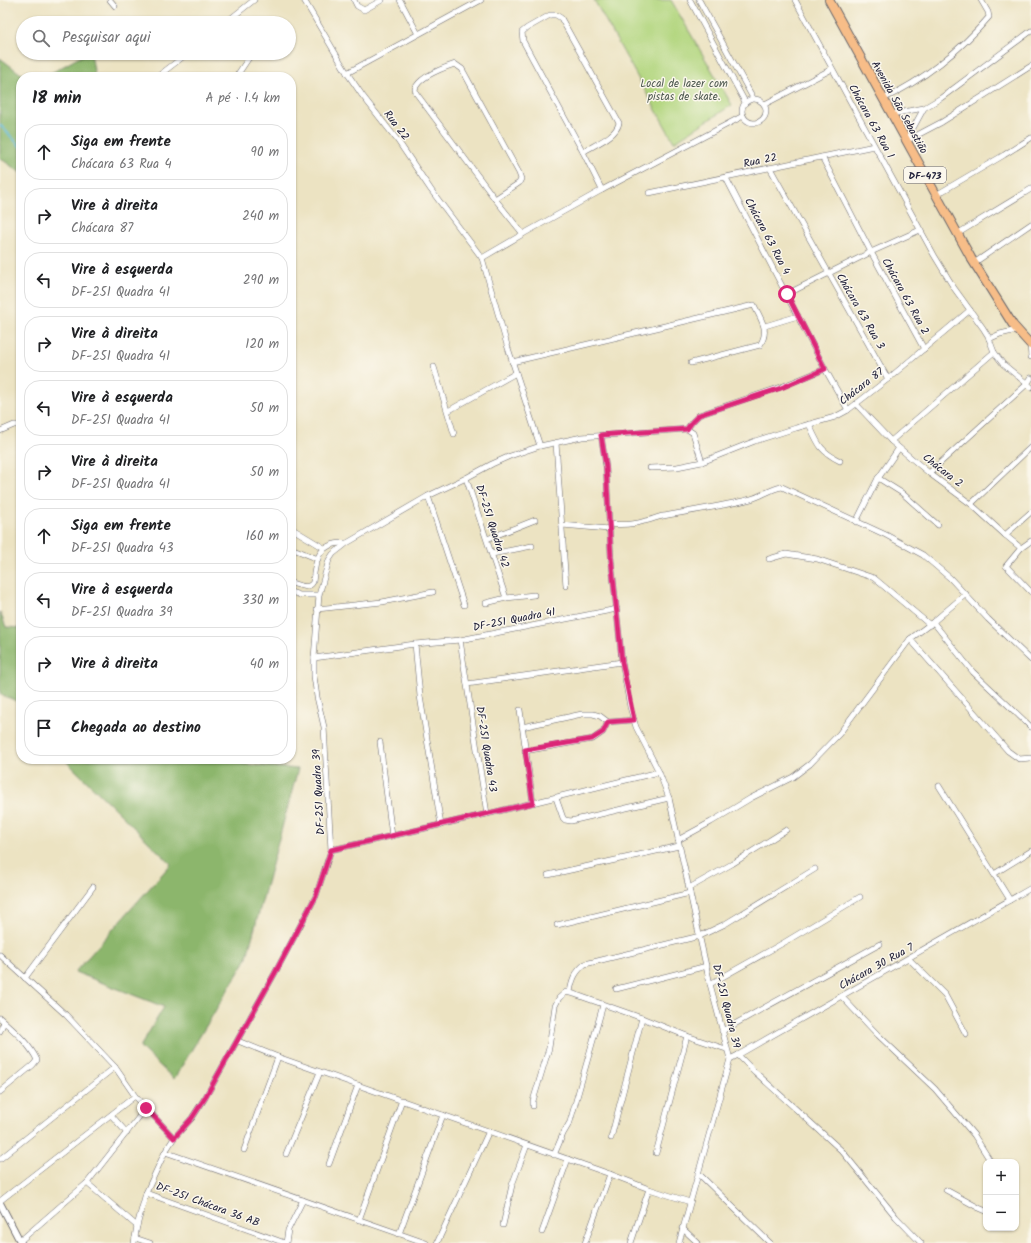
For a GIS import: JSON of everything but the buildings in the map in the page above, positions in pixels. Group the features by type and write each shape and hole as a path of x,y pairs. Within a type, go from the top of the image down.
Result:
{"main road":[{"name":"Avenida São Sebastião","path":"829,0 974,263 1017,330 1031,344"}],"street":[{"path":"110,0 115,6"},
{"path":"234,16 254,0"},
{"name":"Rua 22","path":"304,0 347,73 482,258"},
{"path":"354,0 357,6 364,10 382,0"},
{"path":"400,0 418,34"},
{"path":"347,73 481,0"},
{"path":"690,0 745,102"},
{"path":"699,0 753,98"},
{"name":"Chácara 63 Rua 1","path":"795,0 920,230 954,288 989,339 994,352 1003,364 1029,386"},
{"path":"883,100 913,82 954,53 979,29 989,17 988,12 981,0"},
{"path":"583,152 614,133 618,128 619,123 562,18 556,14 550,15 522,32 523,42 602,190"},
{"path":"892,114 924,108 941,98 1031,31"},
{"path":"163,72 179,60"},
{"path":"239,72 246,60"},
{"path":"495,199 519,183 521,179 462,69 454,64 420,81 415,89 416,93 495,199 523,234"},
{"path":"906,141 942,122 1031,66"},
{"path":"765,104 832,69"},
{"path":"753,98 760,100 765,104 767,110 765,116 760,121 754,123 748,121 743,116 742,111 745,102 753,98"},
{"path":"906,141 924,108"},
{"path":"540,446 512,362 482,258 602,190 743,116"},
{"path":"936,195 1031,138"},
{"name":"Rua 22","path":"649,193 874,146"},
{"path":"822,157 870,252 920,230"},
{"path":"770,168 828,273"},
{"name":"Chácara 63 Rua 4","path":"726,178 825,369 848,410"},
{"path":"957,234 1031,189"},
{"path":"974,263 1031,224"},
{"name":"Chácara 63 Rua 2","path":"828,273 870,252 924,349"},
{"name":"Chácara 63 Rua 3","path":"787,294 828,273 888,379"},
{"path":"512,362 754,305 765,326 765,338 760,345 691,363"},
{"name":"Chácara 87","path":"650,468 702,462 755,441 809,424 836,418 888,379 970,310"},
{"path":"765,326 798,316"},
{"path":"989,339 1000,334 1017,330"},
{"path":"1031,344 1031,358"},
{"path":"892,441 994,352"},
{"path":"434,367 454,434"},
{"path":"687,429 699,415 781,388 825,369"},
{"path":"448,411 516,373"},
{"path":"929,473 1029,386 1031,378"},
{"name":"Chácara 2","path":"856,404 899,448 929,473 971,504 1005,536 1021,548"},
{"path":"809,424 818,445 828,455 840,462"},
{"path":"0,431 16,425"},
{"path":"466,478 492,464 540,446 582,437 687,429 693,433 702,462"},
{"path":"331,850 556,798 659,772 644,744 634,720 622,662 609,526 606,467 601,435"},
{"path":"556,443 566,586"},
{"path":"971,504 1031,447"},
{"path":"856,522 878,478 899,448"},
{"name":"DF-251 Quadra 42","path":"428,496 466,478 506,598"},
{"path":"878,478 902,493 938,525"},
{"path":"562,525 609,526 632,524 752,499 771,490 782,488 886,535 923,555 950,578 988,619 1031,660"},
{"path":"428,496 464,605"},
{"name":"DF-251 Quadra 39","path":"135,1240 137,1226 146,1193 165,1152 174,1138 192,1118 238,1041 316,896 331,850 324,727 314,676 317,609 319,595 329,560 333,554 347,543 428,496"},
{"path":"1005,536 1031,512"},
{"path":"487,539 535,520"},
{"path":"296,531 324,548"},
{"path":"1031,541 1021,548 1006,566 1031,592"},
{"path":"296,584 308,587 311,586 318,558 324,548 332,544 347,543"},
{"path":"492,554 532,546"},
{"path":"296,550 318,558"},
{"path":"769,560 786,554 811,558 874,578 931,623 973,672 1031,728"},
{"path":"317,609 382,602 433,592"},
{"path":"296,594 319,595"},
{"path":"678,840 751,798 793,777 810,764 839,734 910,639 966,594"},
{"name":"DF-251 Quadra 41","path":"486,603 506,598 534,595"},
{"name":"DF-251 Quadra 41","path":"314,658 415,644 460,640 617,609"},
{"path":"910,639 1008,751 1019,759 1031,758"},
{"name":"DF-251 Quadra 43","path":"460,640 488,814"},
{"path":"415,644 420,696 441,825"},
{"path":"467,684 622,662"},
{"path":"520,710 533,803"},
{"path":"522,727 582,714 593,714 600,716 608,722 634,720"},
{"path":"525,750 592,739 603,732 608,722"},
{"path":"380,742 392,836"},
{"name":"DF-251 Quadra 39","path":"659,772 669,798 710,984 726,1049 730,1059 679,1243"},
{"path":"939,786 1010,900"},
{"path":"556,798 565,820 571,820 669,798"},
{"path":"557,925 690,890 786,830"},
{"path":"548,875 679,846"},
{"path":"994,874 1031,851"},
{"path":"570,992 574,976 578,969 585,964 700,936 725,924 815,869"},
{"path":"25,978 93,887"},
{"name":"Chácara 30 Rua 7","path":"730,1059 909,959 1031,888"},
{"path":"710,984 785,942 860,897"},
{"path":"722,1031 880,944"},
{"path":"0,955 66,1016 115,1067 136,1096 174,1138"},
{"path":"909,959 945,995 966,1034"},
{"path":"616,989 706,966"},
{"path":"533,1106 537,1085 549,1048 555,1006 562,994 566,992 570,992 602,1005 726,1049"},
{"path":"842,997 935,1089 974,1135 989,1159"},
{"path":"554,1155 570,1122 602,1005"},
{"path":"611,1138 642,1018"},
{"path":"0,1031 2,1020"},
{"path":"0,1092 37,1060 35,1055 2,1020"},
{"path":"656,1153 687,1036"},
{"path":"238,1041 320,1072 649,1189 690,1202"},
{"path":"738,1055 842,1151 896,1217 921,1243"},
{"path":"244,1150 278,1057"},
{"path":"0,1159 115,1067"},
{"path":"286,1154 320,1072"},
{"path":"329,1164 358,1085"},
{"path":"136,1096 0,1202 21,1242 87,1183 146,1108"},
{"path":"359,1220 402,1100"},
{"path":"111,1115 127,1132"},
{"path":"399,1234 443,1115"},
{"path":"437,1243 489,1131"},
{"path":"504,1226 512,1185 527,1145"},
{"path":"165,1152 426,1243"},
{"path":"542,1232 568,1159"},
{"path":"698,1173 770,1243"},
{"path":"585,1243 610,1174"},
{"path":"87,1183 137,1226"},
{"path":"631,1243 649,1189"},
{"path":"946,1190 983,1210"},
{"name":"DF-251 Chácara 36 AB","path":"146,1193 286,1243"},
{"path":"286,1243 288,1230 303,1200"},
{"path":"682,1228 698,1243"},
{"path":"135,1240 150,1243"}],"green space":[{"name":"Local de lazer com pistas de skate.","path":"594,0 671,0 732,105 674,142"},
{"path":"0,58 18,72 16,72 16,169 0,158"},
{"path":"74,60 92,60 94,72 53,72"},
{"path":"0,612 6,627 16,628 16,701 0,694"},
{"path":"69,764 242,764 298,769 246,960 174,1079 140,1047 164,1007 75,972 171,864"}],"waterway":[{"path":"0,125 16,142"}],"route":[{"path":"146,1108 174,1138 192,1118 238,1041 316,896 331,850 533,803 525,750 592,739 603,732 608,722 634,720 630,707 622,662 611,557 608,517 608,482 601,435 687,429 699,415 781,388 825,369 787,294"}]}
